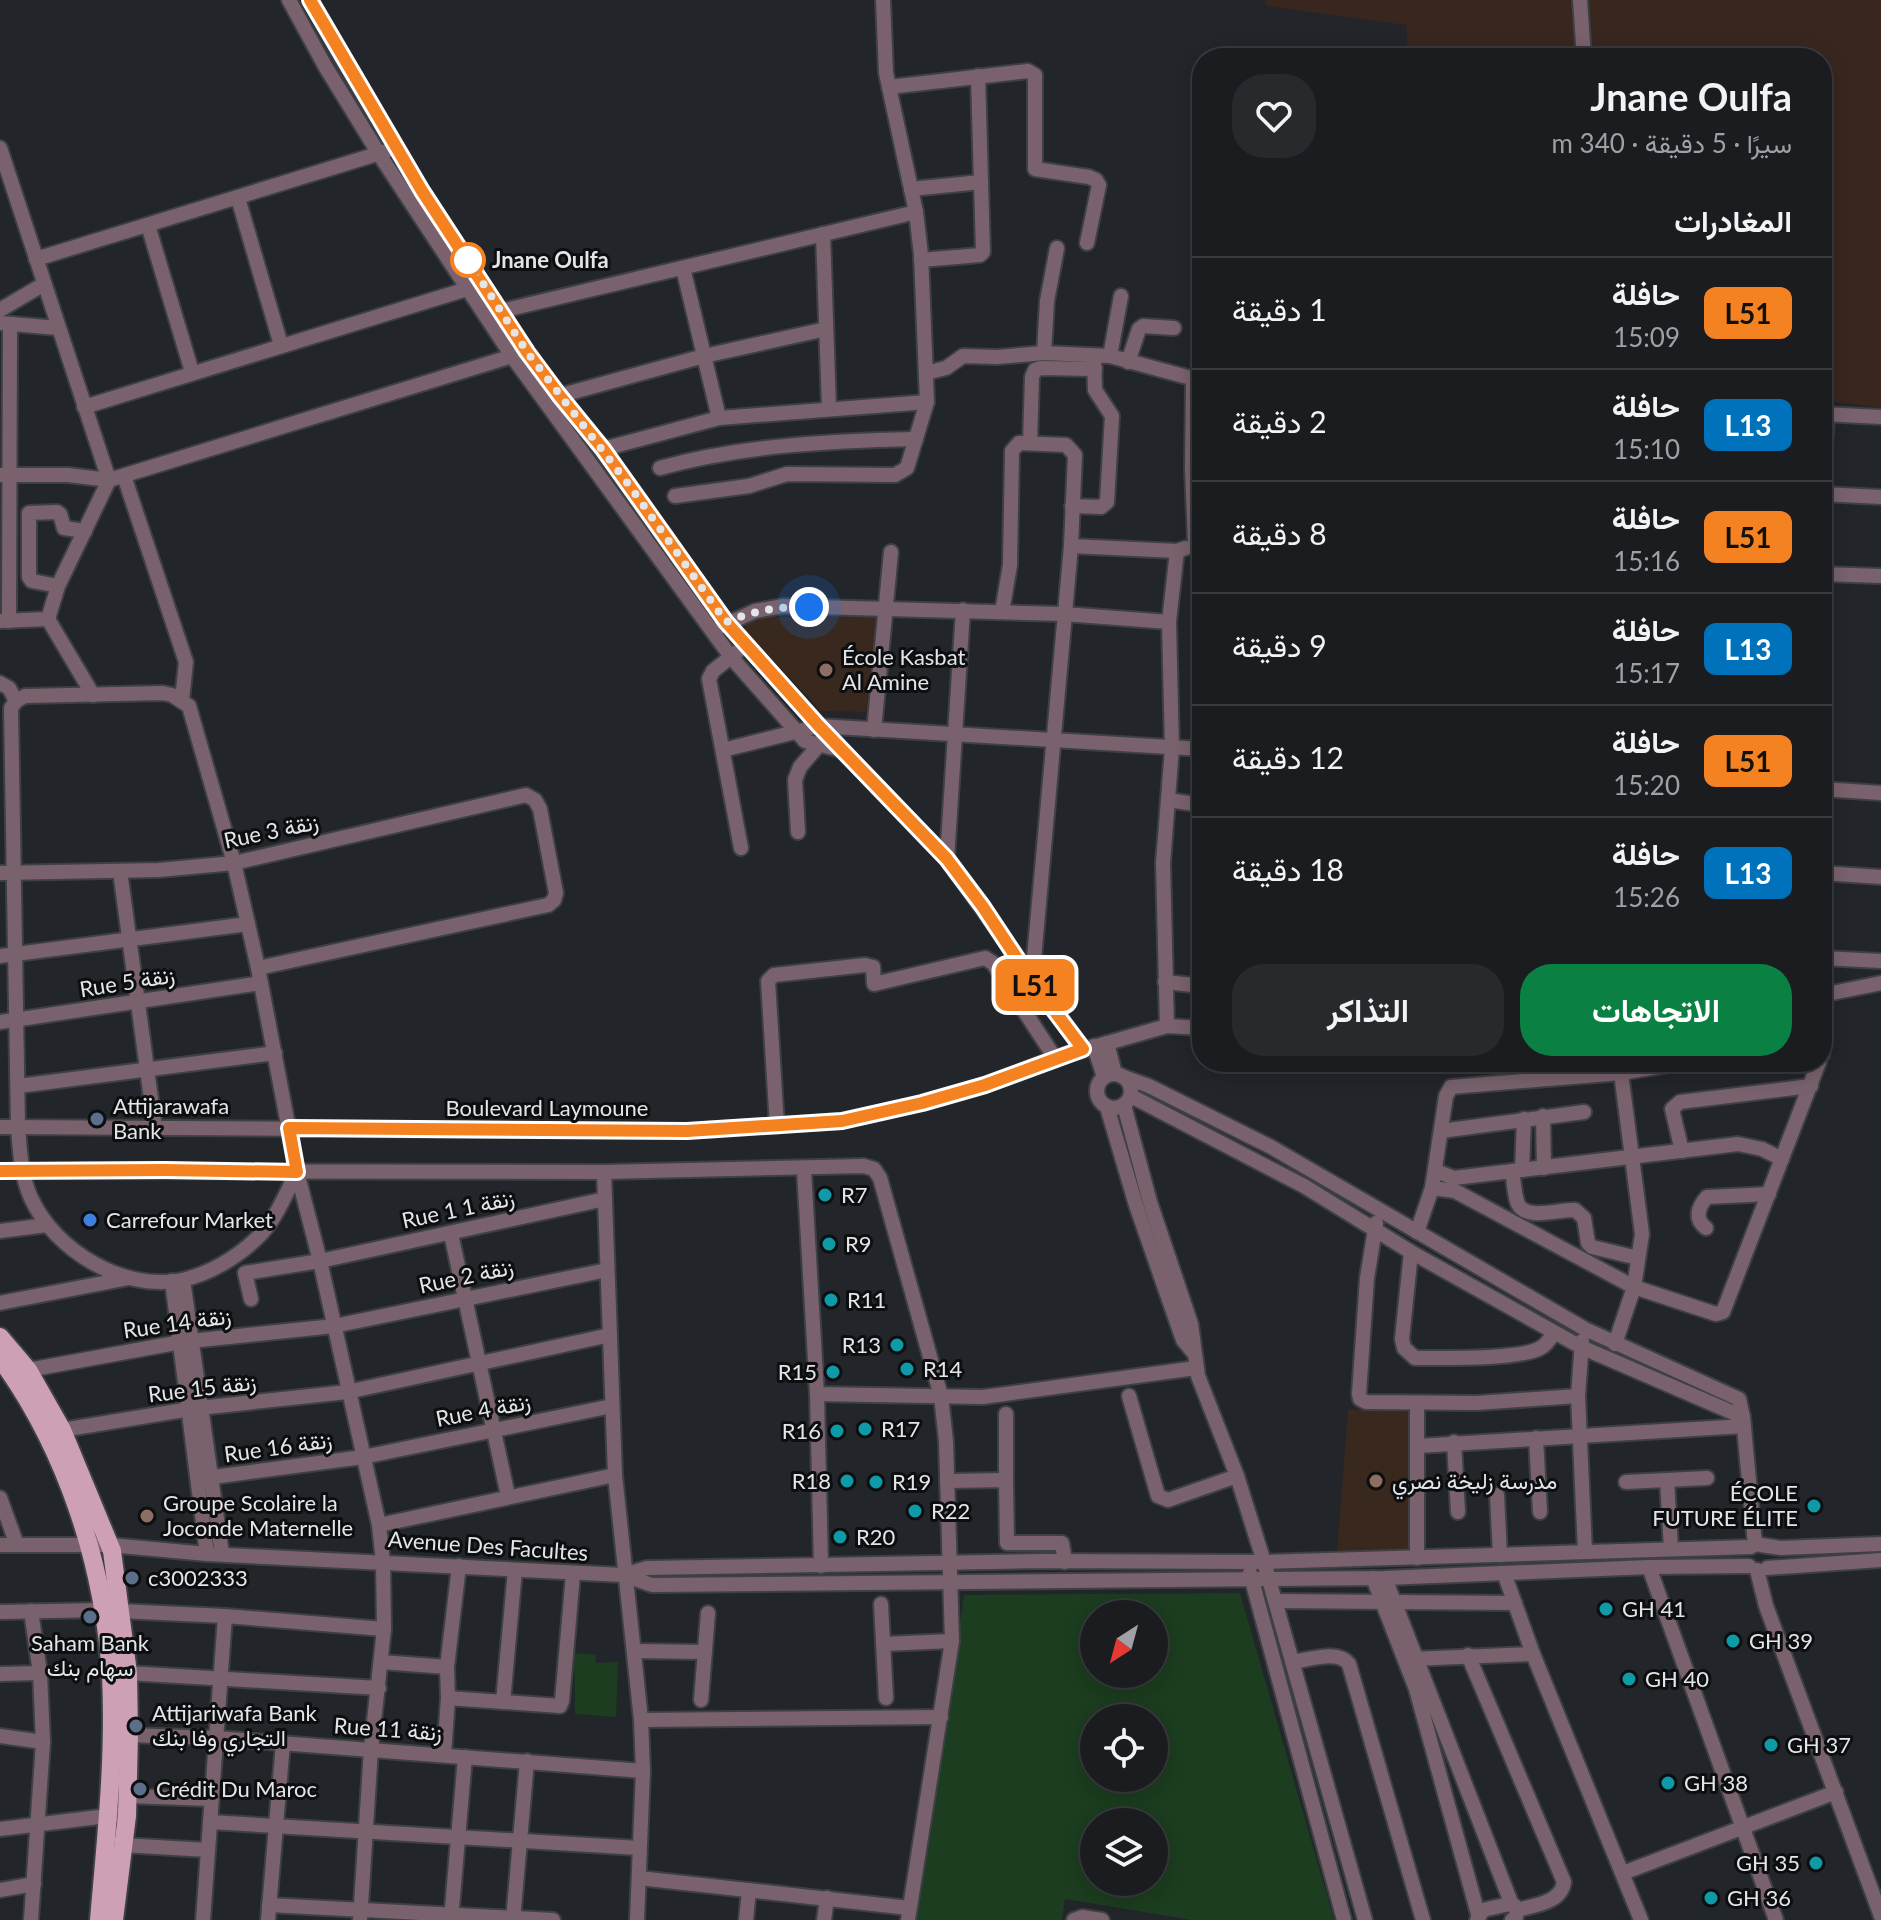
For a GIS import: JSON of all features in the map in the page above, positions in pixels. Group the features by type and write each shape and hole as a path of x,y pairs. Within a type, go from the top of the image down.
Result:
{"main road":[{"path":"0,1337 28,1370 62,1430 110,1545 112,1744 122,1845 114,1920"},
{"path":"0,1358 37,1413 69,1487 111,1610 128,1673 127,1796 117,1815 99,1920"}],"street":[{"path":"289,0 379,154 512,356 603,449 726,622 841,750 947,859 1032,981 1095,1046 1114,1076 1130,1084 1127,1101 1150,1202 1191,1324 1196,1368 1258,1542 1257,1562 1250,1579 1344,1920"},
{"path":"310,0 396,148 527,352 552,398 713,632 795,732 805,741 841,750"},
{"path":"675,496 749,486 787,474 895,475 907,468 927,402 921,260 916,212 889,87 883,0"},
{"path":"1580,0 1583,48"},
{"path":"889,87 1028,71 1035,75 1035,169 1089,177 1099,185 1087,243"},
{"path":"921,260 982,254 978,76"},
{"path":"0,148 109,480 58,586 48,619 93,695"},
{"path":"36,259 396,148"},
{"path":"911,189 981,182"},
{"path":"238,198 281,345"},
{"path":"501,311 916,212"},
{"path":"148,225 192,372"},
{"path":"823,234 829,408"},
{"path":"1044,353 1047,301 1057,248"},
{"path":"683,268 719,418"},
{"path":"0,310 44,284"},
{"path":"84,407 467,289"},
{"path":"1110,356 1121,296"},
{"path":"48,619 4,621 5,323 58,328"},
{"path":"1128,362 1139,329 1143,326 1174,328"},
{"path":"552,398 704,356 826,329"},
{"path":"4,475 68,475 109,480 527,352"},
{"path":"926,373 941,370 963,356 1044,353 1094,363"},
{"path":"1030,443 1032,377 1035,370 1094,363 1110,356 1192,378"},
{"path":"1072,506 1101,507 1107,502 1112,416 1095,390 1094,363"},
{"path":"603,449 719,418 927,402"},
{"path":"1832,414 1881,417"},
{"path":"660,468 787,446 916,439"},
{"path":"1002,612 1010,565 1012,451 1019,443 1066,445 1075,455 1071,546 1032,981"},
{"path":"124,476 186,662 182,700"},
{"path":"1832,495 1881,497"},
{"path":"58,586 30,579 36,549 28,517 30,512 57,512 64,528 85,531"},
{"path":"1071,546 1177,551 1192,544"},
{"path":"4,548 36,549"},
{"path":"1167,1026 1163,863 1172,748 1169,622 1177,551"},
{"path":"874,730 891,552"},
{"path":"1832,574 1881,576"},
{"path":"713,632 726,622 755,611 783,606 1064,614 1169,622"},
{"path":"947,859 963,610"},
{"path":"741,848 709,679 713,671 746,645"},
{"path":"0,683 9,688 14,705 6,873 8,1021 18,1086 22,1172 32,1200 47,1225 65,1244 83,1258 131,1277"},
{"path":"14,705 25,696 163,693 182,700 189,706 234,863 258,968 297,1172 379,1525 384,1629 371,1749 360,1914"},
{"path":"723,750 819,726 1192,749"},
{"path":"798,832 797,773 818,746"},
{"path":"1832,790 1881,793"},
{"name":"Rue 3 زنقة","path":"6,873 196,868 234,863 526,795 535,800 540,809 556,893 548,905 258,968"},
{"path":"1168,800 1192,804"},
{"path":"120,871 155,1128"},
{"path":"1832,874 1881,877"},
{"path":"7,955 248,924"},
{"path":"777,1126 768,981 774,975 865,965 873,967 874,984 985,958 993,963 1055,1058"},
{"path":"1832,959 1881,961"},
{"path":"1165,982 1192,987"},
{"name":"Rue 5 زنقة","path":"8,1021 261,983"},
{"path":"1832,993 1881,983"},
{"name":"Boulevard Laymoune","path":"0,1127 687,1131 842,1121 985,1085 1055,1058 1167,1026 1192,1027"},
{"path":"18,1086 275,1053"},
{"path":"1417,1232 1436,1171 1446,1096 1451,1087 1627,1072"},
{"path":"1432,1188 1455,1191 1634,1287 1716,1314 1723,1312 1816,1072"},
{"path":"1615,1344 1634,1287 1642,1234 1621,1073"},
{"path":"1114,1076 1097,1093 1098,1098 1107,1107 1136,1205 1183,1340 1193,1352"},
{"path":"1114,1076 1149,1086 1271,1147 1585,1329 1736,1397 1741,1402 1744,1421 1756,1546"},
{"path":"1682,1151 1672,1109 1680,1102 1811,1086"},
{"path":"1107,1107 1113,1108 1127,1101"},
{"path":"1127,1101 1304,1186 1411,1252 1554,1333 1744,1421"},
{"path":"1441,1131 1584,1112"},
{"path":"1543,1116 1544,1168"},
{"path":"1524,1119 1517,1170 1518,1203 1531,1213 1575,1210 1584,1218 1588,1243 1592,1247 1638,1258"},
{"path":"1436,1171 1454,1178 1738,1144 1762,1149 1782,1159"},
{"path":"0,1171 604,1172 804,1170 864,1166 877,1173 941,1396 947,1481 952,1641 908,1914 827,1898 639,1878"},
{"path":"804,1170 817,1394 821,1566"},
{"path":"0,1303 131,1277 178,1280 209,1271 235,1257 258,1237 273,1217 297,1172"},
{"path":"604,1172 615,1475 623,1575 635,1651 641,1720 643,1771 637,1920"},
{"path":"1706,1228 1700,1224 1698,1214 1700,1204 1707,1197 1769,1194"},
{"name":"Rue 1 زنقة 1","path":"251,1299 245,1273 320,1261 605,1199"},
{"path":"1380,1211 1373,1229 1367,1278 1360,1399 1366,1402 1417,1404 1578,1396"},
{"path":"0,1231 47,1225"},
{"path":"451,1234 508,1496"},
{"path":"1411,1252 1402,1339 1404,1348 1415,1358 1484,1357 1532,1351 1543,1347 1554,1333"},
{"name":"Rue 2 زنقة","path":"334,1326 607,1270"},
{"path":"178,1280 214,1554"},
{"name":"Rue 14 زنقة","path":"28,1370 187,1341 334,1326"},
{"path":"1585,1329 1578,1396 1585,1552"},
{"path":"347,1392 610,1335"},
{"path":"817,1394 983,1397 1196,1368"},
{"name":"Rue 15 زنقة","path":"62,1430 195,1409 347,1392"},
{"path":"1129,1396 1158,1496 1168,1500 1237,1476"},
{"path":"1417,1404 1417,1558"},
{"name":"Rue 4 زنقة","path":"363,1457 612,1406"},
{"path":"1006,1414 1007,1562"},
{"path":"1418,1446 1744,1421"},
{"path":"1536,1438 1540,1512"},
{"path":"1454,1442 1458,1512"},
{"name":"Rue 16 زنقة","path":"204,1479 363,1457"},
{"path":"379,1525 615,1475"},
{"path":"1626,1482 1707,1478"},
{"path":"947,1481 1006,1480"},
{"path":"1667,1480 1671,1549"},
{"path":"1497,1495 1500,1555"},
{"path":"1,1502 17,1545"},
{"path":"1007,1543 1062,1543 1065,1562"},
{"path":"623,1575 647,1568 1007,1562 1257,1562 1881,1544"},
{"name":"Avenue Des Facultes","path":"0,1545 110,1545 214,1554 623,1575"},
{"path":"1756,1546 1771,1555 1757,1568"},
{"path":"1756,1546 1745,1556 1757,1568 1766,1606 1881,1916"},
{"path":"623,1575 646,1585 1379,1578 1649,1567 1757,1568 1881,1560"},
{"path":"1257,1562 1269,1579 1365,1920"},
{"path":"444,1755 447,1667 459,1566"},
{"path":"1649,1567 1776,1920"},
{"path":"503,1702 515,1570"},
{"path":"1504,1573 1533,1654 1641,1920"},
{"path":"448,1698 560,1706 573,1574"},
{"path":"1379,1578 1465,1782 1514,1912"},
{"path":"1275,1601 1515,1603"},
{"path":"881,1604 886,1698"},
{"path":"0,1612 111,1610 384,1629"},
{"path":"31,1611 40,1673 43,1742 31,1920"},
{"path":"701,1700 708,1613"},
{"path":"203,1920 225,1616"},
{"path":"883,1644 952,1641"},
{"path":"635,1651 705,1652"},
{"path":"1412,1659 1533,1654"},
{"path":"1468,1655 1564,1882 1557,1897 1514,1912 1483,1910 1478,1917"},
{"path":"1292,1662 1342,1656 1349,1664 1423,1920"},
{"path":"1412,1659 1478,1917"},
{"path":"381,1662 447,1667"},
{"path":"0,1674 40,1673"},
{"path":"128,1673 379,1688"},
{"path":"641,1720 941,1717"},
{"name":"Rue 11 زنقة","path":"129,1735 216,1738 643,1771"},
{"path":"0,1736 43,1742"},
{"path":"283,1743 269,1913 553,1920"},
{"path":"451,1918 465,1757"},
{"path":"513,1919 527,1761"},
{"path":"1439,1770 1448,1762 1458,1766"},
{"path":"1444,1789 1455,1791 1465,1782"},
{"path":"1623,1873 1836,1792"},
{"path":"127,1796 211,1799"},
{"path":"0,1829 117,1815"},
{"path":"210,1822 639,1848"},
{"path":"122,1845 208,1850"},
{"path":"0,1890 34,1884"},
{"path":"746,1920 749,1890"},
{"path":"824,1920 827,1898"},
{"path":"1074,1920 1082,1917 1102,1920"}],"shaded area":[{"path":"1265,0 1881,0 1881,408 1832,401 1832,48 1407,48 1406,25 1266,6"},
{"name":"École Kasbat Al Amine","path":"753,617 877,617 866,712 821,711 743,629"},
{"name":"مدرسة زليخة نصري","path":"1348,1409 1408,1412 1411,1550 1337,1552"}],"green space":[{"path":"1240,1593 1334,1920 1192,1920 1065,1899 1062,1920 916,1920 964,1595"},
{"path":"574,1653 595,1655 596,1663 618,1662 616,1717 575,1714"}],"bus line":[{"name":"L51","path":"0,1171 297,1172 289,1128 687,1131 842,1121 985,1085 1083,1049 947,859 819,726 726,622 603,449 527,352 422,191 310,0"}],"place":[{"name":"Jnane Oulfa","path":"468,260"},
{"name":"École Kasbat Al Amine","path":"826,670"},
{"name":"Attijarawafa Bank","path":"97,1119"},
{"name":"R7","path":"825,1195"},
{"name":"Carrefour Market","path":"90,1220"},
{"name":"R9","path":"829,1244"},
{"name":"R11","path":"831,1300"},
{"name":"R13","path":"897,1345"},
{"name":"R14","path":"907,1369"},
{"name":"R15","path":"833,1372"},
{"name":"R17","path":"865,1429"},
{"name":"R16","path":"837,1431"},
{"name":"R18","path":"847,1481"},
{"name":"مدرسة زليخة نصري","path":"1376,1481"},
{"name":"R19","path":"876,1482"},
{"name":"ÉCOLE FUTURE ÉLITE","path":"1814,1506"},
{"name":"R22","path":"915,1511"},
{"name":"Groupe Scolaire la Joconde Maternelle","path":"147,1516"},
{"name":"R20","path":"840,1537"},
{"name":"c3002333","path":"132,1578"},
{"name":"GH 41","path":"1606,1609"},
{"name":"Saham Bank سهام بنك","path":"90,1617"},
{"name":"GH 39","path":"1733,1641"},
{"name":"GH 40","path":"1629,1679"},
{"name":"Attijariwafa Bank التجاري وفا بنك","path":"136,1726"},
{"name":"GH 37","path":"1771,1745"},
{"name":"GH 38","path":"1668,1783"},
{"name":"Crédit Du Maroc","path":"140,1789"},
{"name":"GH 35","path":"1816,1863"},
{"name":"GH 36","path":"1711,1898"}],"route":[{"path":"468,260 527,352 603,449 726,622 755,611 783,606 809,607"}]}
